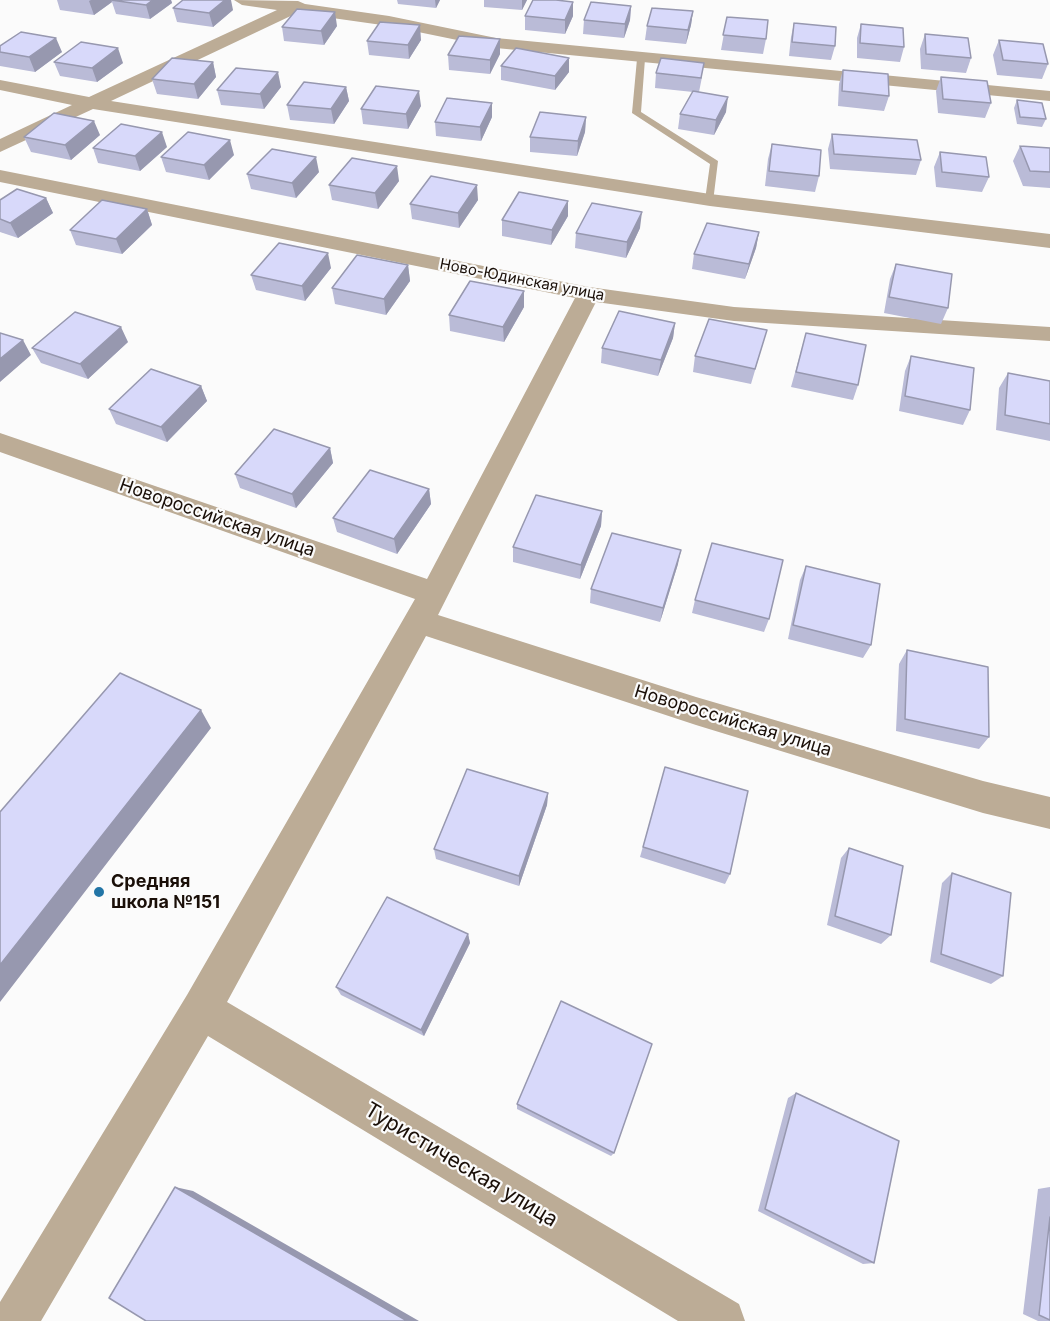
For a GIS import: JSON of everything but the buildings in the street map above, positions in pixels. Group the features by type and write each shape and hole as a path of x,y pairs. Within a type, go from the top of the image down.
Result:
{"street":[{"path":"242,0 388,21 496,43 641,59 1050,96"},
{"path":"0,146 312,0"},
{"path":"375,0 388,21"},
{"path":"0,86 90,103 710,200 1050,241"},
{"name":"Ново-Юдинская улица","path":"0,176 589,294 734,314 1050,334"},
{"path":"15,1321 201,1009 426,607 589,294"},
{"name":"Новороссийская улица","path":"0,442 696,711 983,797 1050,813"},
{"name":"Туристическая улица","path":"201,1009 722,1321"}],"lane":[{"path":"641,59 636,113 715,163 710,200"}],"place":[{"name":"Средняя школа №151","path":"99,892"}]}
